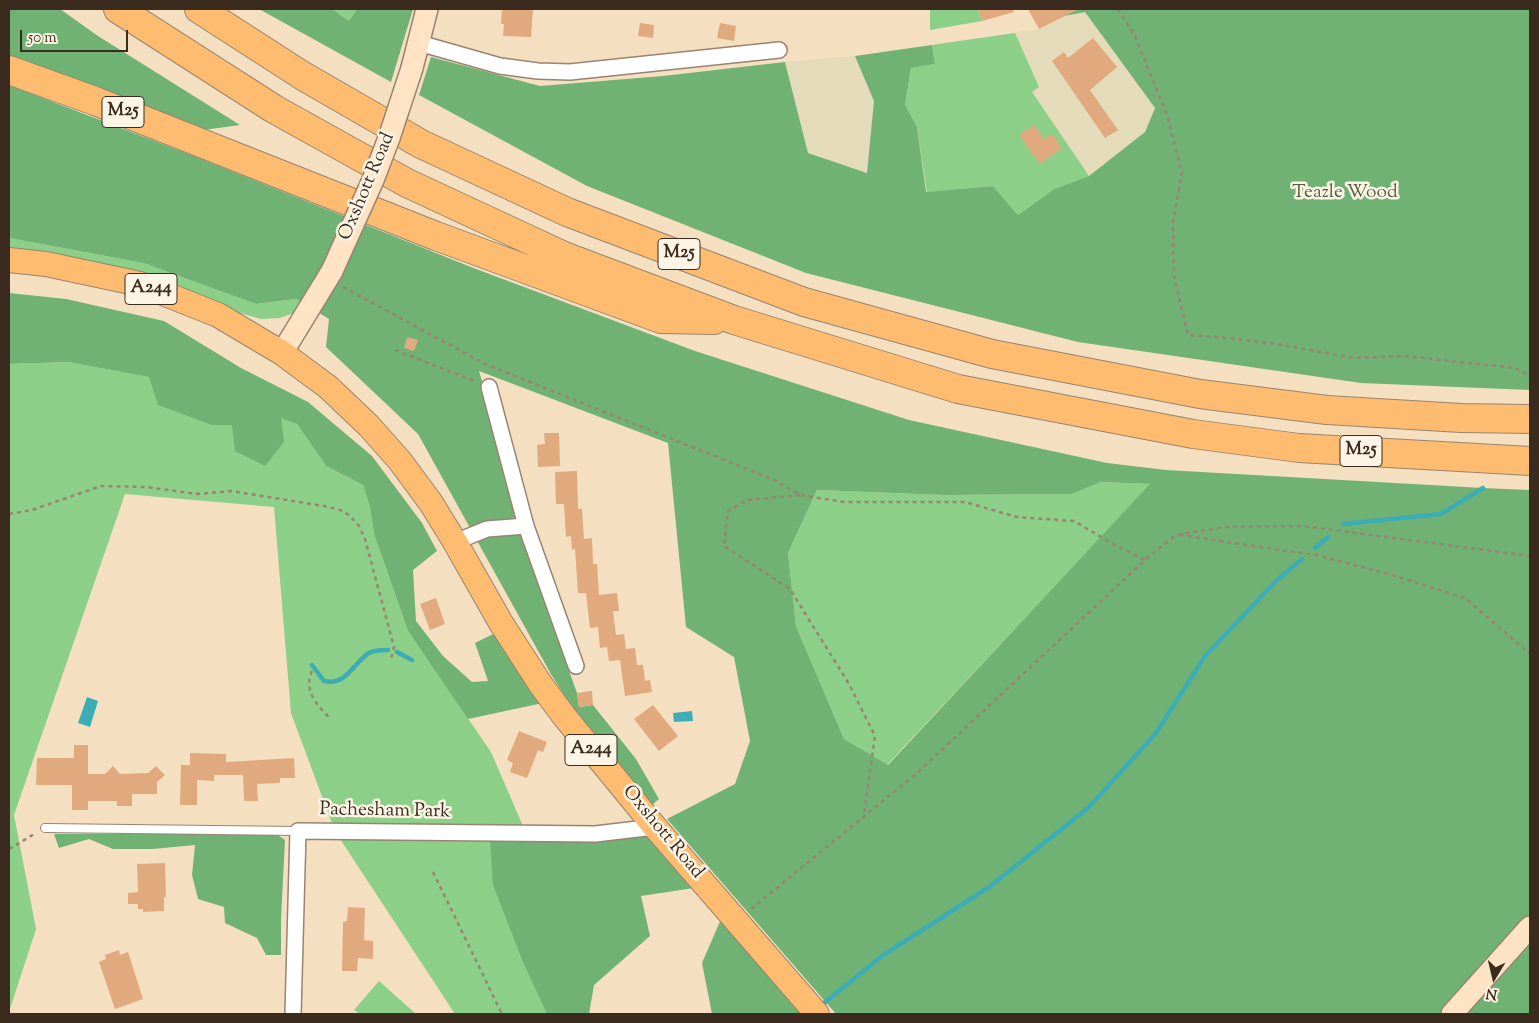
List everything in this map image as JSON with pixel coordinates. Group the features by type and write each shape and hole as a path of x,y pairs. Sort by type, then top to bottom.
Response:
{"highway":[{"name":"M25","path":"118,9 274,109 407,184 564,256 734,320 958,389 1193,434 1299,448 1530,461"},
{"name":"M25","path":"199,9 303,76 420,144 567,212 804,302 992,354 1200,394 1327,410 1461,418 1530,419"},
{"name":"M25","path":"9,70 96,101 436,236 661,319 734,320"}],"main road":[{"name":"Oxshott Road","path":"282,353 330,275 380,163 412,68 427,9"},
{"name":"Oxshott Road","path":"9,260 46,264 140,284 218,315 282,353 328,387 369,426 400,461 431,503 501,623 541,685 564,716 655,827 817,1014"},
{"path":"1452,1014 1530,927"}],"street":[{"path":"419,43 500,66 538,71 570,72 779,50"},
{"path":"489,387 526,526 576,666"},
{"path":"455,542 487,530 526,526"},
{"name":"Pachesham Park","path":"293,1014 298,830 596,834 655,827"}],"lane":[{"path":"45,828 298,830"}],"path":[{"path":"1118,9 1134,34 1167,114 1182,173 1173,222 1174,276 1188,335 1283,345 1354,358 1405,356 1515,368 1530,376"},
{"path":"330,275 485,364 772,479 800,495"},
{"path":"395,350 489,387"},
{"path":"9,514 24,512 90,489 111,485 146,487 198,494 231,491 340,510 349,515 359,526 365,539 394,647 390,659"},
{"path":"864,816 875,736 849,684 790,589 724,546 728,511 747,500 800,495 844,502 965,502 1017,517 1074,520 1112,544 1145,560"},
{"path":"737,921 916,773 1145,560 1176,535 1224,527 1303,526 1530,556"},
{"path":"1176,535 1316,555 1392,575 1465,598 1530,654"},
{"path":"312,671 308,684 312,697 330,718"},
{"path":"9,849 45,828"},
{"path":"433,872 502,1014"}],"shaded area":[{"path":"1085,11 1155,108 1145,132 1089,176 1054,189 927,192 808,153 785,62 855,56 1039,29 1064,16"}],"green space":[{"path":"9,9 60,9 98,36 240,125 203,130 9,61"},
{"path":"259,9 332,9 349,21 357,9 413,9 391,82"},
{"path":"332,9 357,9 349,21"},
{"path":"930,9 978,9 982,21 930,30"},
{"name":"Teazle Wood","path":"1061,9 1530,9 1530,390 1361,383 1078,342 806,273 587,186 419,95 431,57 540,86 663,76 785,62 808,153 867,173 874,101 855,56 932,45 935,64 911,68 905,105 917,127 926,192 993,186 1018,215 1054,189 1089,176 1145,132 1155,108 1085,12 1064,16"},
{"path":"1015,33 1039,87 1032,92 1089,176 1054,189 1018,215 993,186 927,192 917,127 905,106 911,68 935,64 932,45"},
{"path":"9,85 196,157 476,269 695,351 909,420 1107,463 1166,470 1530,490 1530,914 1498,949 1530,941 1530,1014 836,1014 667,819 735,784 750,741 734,657 686,627 668,443 479,371 577,693 579,707 593,705 636,759 659,799 652,805 568,701 552,676 418,434 326,347 329,319 296,299 256,304 143,263 9,238","holes":["1101,482 1150,484 888,765 844,739 796,626 788,553 817,490 945,495 1072,494"]},
{"path":"9,238 143,263 256,304 296,299 303,304 294,313 280,318 261,319 236,312 185,290 9,250"},
{"path":"9,293 66,299 164,321 241,368 308,402 372,456 422,523 437,551 413,570 416,621 443,656 472,682 488,681 475,643 495,633 543,703 468,719 408,631 374,534 370,507 363,485 326,466 297,424 281,418 284,442 265,466 235,451 232,425 212,425 158,405 149,377 68,362 9,364"},
{"path":"68,362 149,377 212,425 233,425 280,417 297,424 326,466 363,485 370,507 374,534 408,631 491,752 523,826 521,842 571,1014 455,1014 342,842 330,818 291,713 274,507 125,494 14,815 36,929 9,1012 9,364"},
{"path":"1101,482 1151,484 887,765 844,739 796,626 788,553 817,490 945,495 1072,494"},
{"path":"275,833 285,840 281,955 266,955 257,938 225,923 224,907 198,899 192,875 195,845 153,849 113,849 89,839 59,848 54,834"},
{"path":"649,835 694,888 641,896 650,936 594,985 589,1014 547,1014 523,962 493,885 490,842 610,839"},
{"path":"721,919 804,1014 712,1014 702,963"},
{"path":"379,981 416,1014 360,1014 354,1010"}],"water":[{"path":"87,697 98,701 90,727 78,723"},
{"path":"692,711 693,721 674,722 673,713"}],"building":[{"path":"502,9 533,9 531,37 503,36 504,24 501,24"},
{"path":"978,9 1013,9 1014,12 982,21"},
{"path":"1028,9 1079,9 1039,29"},
{"path":"640,23 654,25 653,38 638,36"},
{"path":"720,23 736,26 734,41 717,38"},
{"path":"1093,38 1117,67 1090,90 1118,130 1105,138 1052,61 1064,52 1068,58"},
{"path":"1034,125 1044,139 1052,134 1062,148 1040,164 1019,135"},
{"path":"407,337 418,340 414,351 404,348"},
{"path":"544,433 559,433 560,466 538,467 537,445 545,444"},
{"path":"577,471 578,509 582,509 584,539 592,538 593,564 597,564 599,595 617,593 619,611 613,611 616,635 624,634 626,649 635,648 637,665 643,665 645,681 650,680 652,692 625,696 620,660 609,661 607,647 600,648 598,627 590,628 586,593 578,593 575,549 572,550 571,536 566,537 564,504 556,504 555,472"},
{"path":"436,598 445,624 430,630 420,604"},
{"path":"592,691 593,705 579,707 577,693"},
{"path":"653,705 678,736 659,751 634,719"},
{"path":"519,731 547,742 543,752 538,750 527,778 510,772 513,763 507,760"},
{"path":"74,745 88,745 88,774 105,774 113,766 120,774 148,773 156,766 165,775 157,782 157,794 132,794 132,806 117,806 117,801 88,801 88,810 72,810 72,785 36,785 37,758 74,758"},
{"path":"190,753 226,754 226,762 294,758 295,778 280,778 280,783 257,784 258,801 244,801 243,775 214,775 214,781 197,780 197,805 180,805 181,765 190,765"},
{"path":"165,863 166,897 164,897 164,911 143,912 143,909 138,909 138,904 128,904 128,893 138,892 137,864"},
{"path":"348,907 365,908 364,940 373,941 373,959 358,958 357,971 342,971 343,922 347,921"},
{"path":"119,950 120,955 128,952 143,999 115,1009 99,962 106,959 105,955"}],"waterway":[{"path":"1343,524 1441,514 1483,488"},
{"path":"1315,548 1328,537"},
{"path":"824,1003 882,956 989,887 1088,808 1156,733 1205,656 1276,581 1302,559"},
{"path":"312,665 324,681 332,682 344,677 369,653 388,650"},
{"path":"397,652 412,660"}]}
